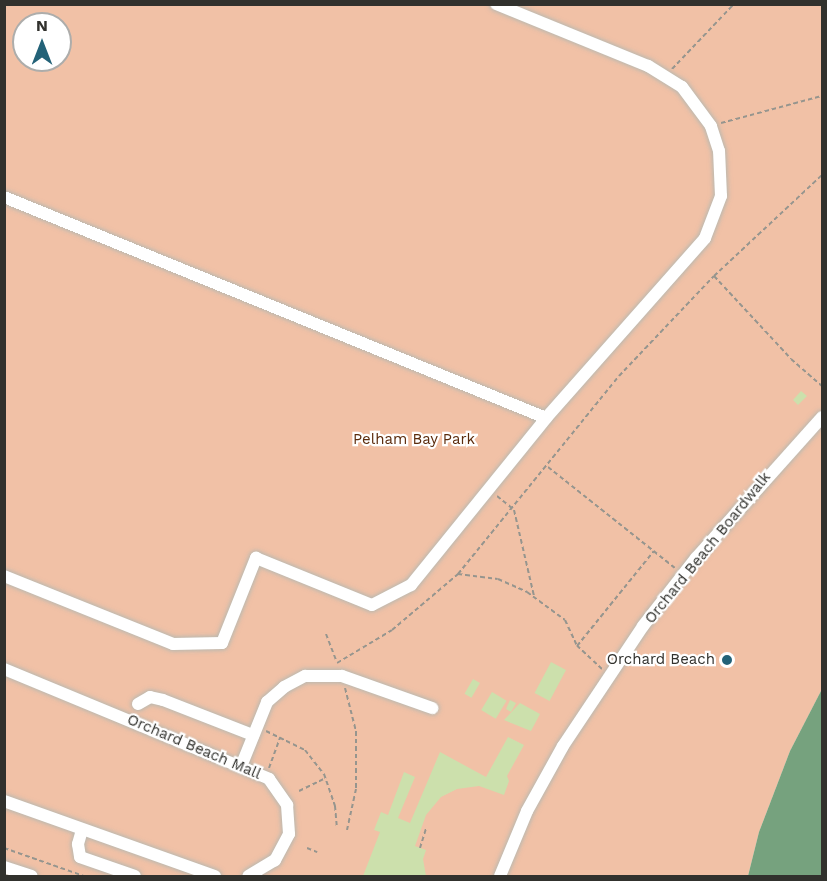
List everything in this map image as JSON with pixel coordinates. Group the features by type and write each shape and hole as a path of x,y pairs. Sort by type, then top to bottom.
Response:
{"street":[{"path":"4,576 173,644 222,643 256,558 372,605 411,585 546,418 705,238 722,196 719,151 711,126 682,87 666,75 496,4"},
{"path":"4,197 546,418"},
{"name":"Orchard Beach Boardwalk","path":"500,876 527,812 563,746 609,676 683,574 822,417"},
{"name":"Orchard Beach Mall","path":"4,669 242,765 275,785 284,798 290,819 287,841 279,854 263,870 248,876"},
{"path":"242,765 267,702 293,681 315,675 342,676 432,708"},
{"path":"138,704 150,697 255,731"},
{"path":"4,801 213,876"},
{"path":"82,830 78,844 80,857 135,876"},
{"path":"4,867 32,876"}],"path":[{"path":"666,75 734,4"},
{"path":"711,126 822,96"},
{"path":"337,663 392,630 458,574 514,510 619,376 714,276 822,175"},
{"path":"714,276 791,359 822,386"},
{"path":"548,467 683,574"},
{"path":"495,495 514,510 534,596"},
{"path":"577,646 654,551"},
{"path":"458,574 508,582 534,596 568,624 577,646 609,676"},
{"path":"326,634 342,676 356,731 356,789 347,830"},
{"path":"255,731 280,737 305,750 326,778 335,806 337,827"},
{"path":"267,774 280,737"},
{"path":"299,791 326,778"},
{"path":"420,848 426,828"},
{"path":"4,848 84,876"},
{"path":"307,848 317,852"}],"green space":[{"name":"Pelham Bay Park","path":"5,5 822,5 822,689 790,751 759,832 748,876 5,876"}],"shaded area":[{"path":"822,689 822,876 748,876 759,832 790,751"}],"building":[{"path":"801,391 807,396 798,405 793,400"},
{"path":"551,662 566,670 550,701 535,693"},
{"path":"473,679 480,683 471,698 464,694"},
{"path":"492,692 507,701 496,719 481,710"},
{"path":"510,700 516,703 511,712 506,709"},
{"path":"520,703 540,714 531,731 504,720"},
{"path":"508,737 524,745 507,776 509,781 504,795 479,786 457,789 441,797 426,815 415,846 426,850 423,859 426,876 363,876 380,832 374,830 381,812 388,815 404,772 415,777 398,818 410,823 440,752 486,777"}],"place":[{"name":"Orchard Beach","path":"727,660"}]}
